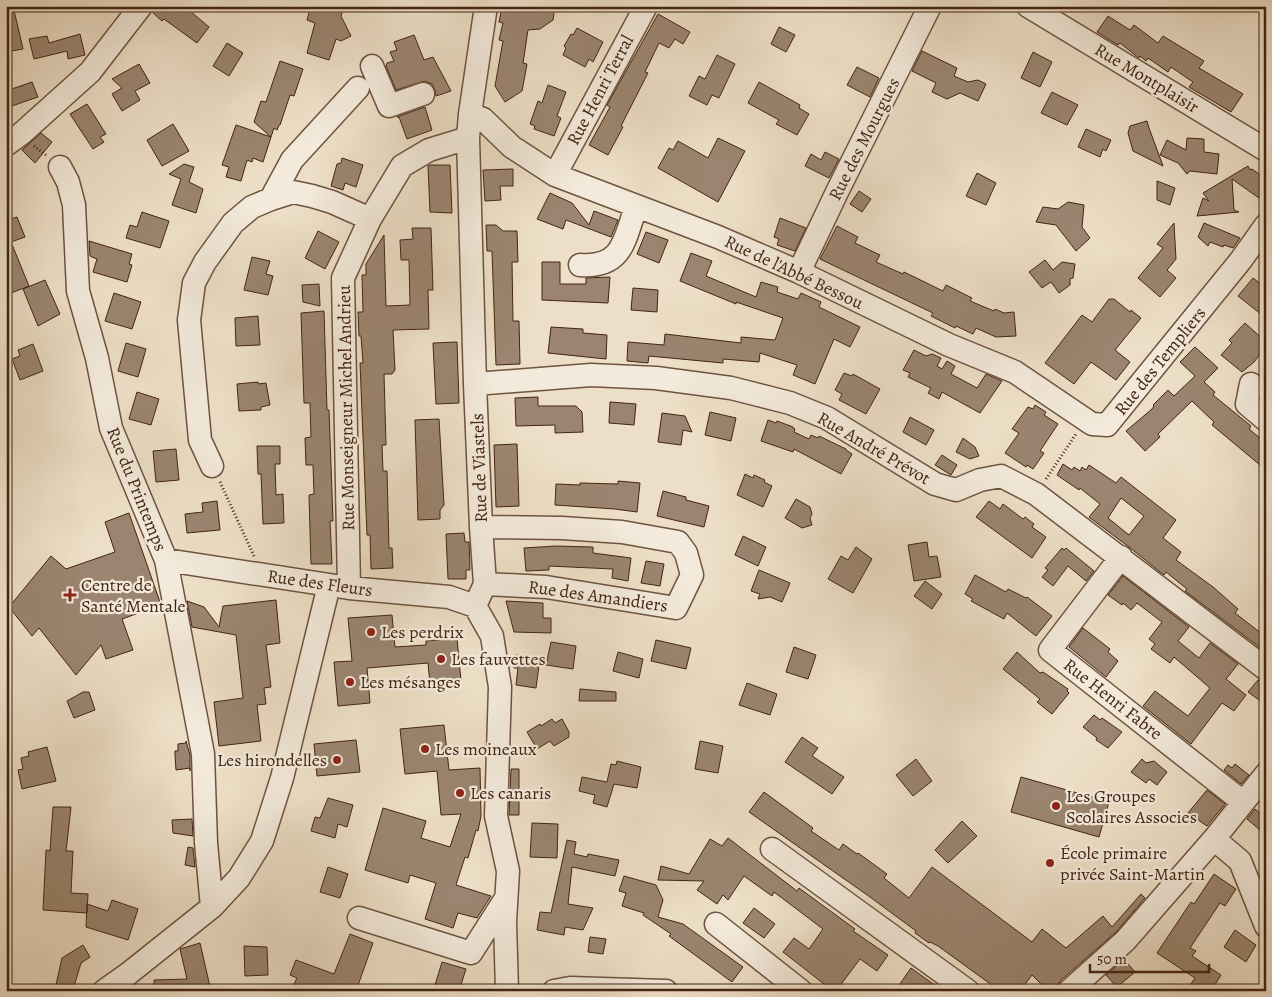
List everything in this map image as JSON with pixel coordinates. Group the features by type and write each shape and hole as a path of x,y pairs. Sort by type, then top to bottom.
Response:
{"street":[{"path":"13,140 90,72 141,6"},
{"name":"Rue de Viastels","path":"475,606 485,584 475,384 468,138 486,6"},
{"name":"Rue Henri Terral","path":"555,174 646,6"},
{"name":"Rue des Mourgues","path":"799,272 930,6"},
{"name":"Rue Montplaisir","path":"1028,6 1266,150"},
{"path":"372,66 389,106 423,94"},
{"path":"271,199 292,160 358,88"},
{"name":"Rue de l'Abbé Bessou","path":"470,114 483,120 512,147 555,174 636,207 718,237 799,272 949,345"},
{"name":"Rue Monseigneur Michel Andrieu","path":"212,907 239,878 262,841 339,587 343,278 370,219 402,166 429,150 468,138"},
{"name":"Rue du Printemps","path":"60,167 68,182 74,205 78,291 97,358 111,428 166,560 203,754 206,843 212,907"},
{"path":"212,466 200,440 189,320 194,283 205,262 233,223 252,208 293,192 332,202 370,219"},
{"path":"580,265 593,266 612,260 622,246 636,207"},
{"name":"Rue des Templiers","path":"949,345 1015,372 1092,424 1107,425 1241,260 1266,225"},
{"name":"Rue André Prévot","path":"475,384 591,375 656,378 731,388 790,403 827,418 935,484 956,490 980,480 1001,476 1036,494 1121,558"},
{"path":"1251,384 1247,404 1266,420"},
{"name":"Rue des Amandiers","path":"481,527 562,528 622,532 678,542 686,553 692,575 676,608 546,586 485,584"},
{"path":"1121,558 1266,669"},
{"name":"Rue Henri Fabre","path":"1121,558 1050,650 1243,802"},
{"name":"Rue des Fleurs","path":"166,560 339,587 449,597 475,606"},
{"path":"475,606 492,636 500,687 496,816 508,870 505,922 492,991"},
{"path":"1069,991 1125,941 1214,839 1266,774"},
{"path":"1214,839 1240,861 1266,926"},
{"path":"772,849 968,991"},
{"path":"359,918 471,953 507,898"},
{"path":"104,991 212,907"},
{"path":"505,922 507,991"},
{"path":"716,924 801,991"},
{"path":"554,991 570,988 666,991"}],"path":[{"path":"13,140 60,167"},
{"path":"1036,494 1086,420"},
{"path":"212,466 263,575"}],"building":[{"path":"6,6 13,6 23,49 6,52"},
{"path":"154,6 184,6 209,27 197,43 164,19 162,21 152,12"},
{"path":"311,6 344,6 341,16 351,36 341,41 336,39 329,60 307,53 315,23 307,20"},
{"path":"507,6 523,6 528,12 536,6 555,6 553,20 540,29 528,30 523,63 527,64 522,91 505,102 495,86 503,41 499,40 503,23 499,22 501,12"},
{"path":"658,14 690,32 683,44 675,39 669,48 659,43 645,72 648,73 608,155 589,145 610,107 607,105"},
{"path":"1108,16 1130,30 1134,25 1158,43 1163,36 1204,61 1199,68 1243,94 1231,112 1189,87 1193,82 1171,67 1168,72 1148,58 1146,61 1140,56 1139,58 1120,43 1118,45 1097,32"},
{"path":"779,27 795,35 786,52 771,44"},
{"path":"577,28 603,42 593,62 589,59 585,67 563,55 566,48 564,46"},
{"path":"80,34 85,55 68,59 67,51 34,59 29,39 47,36 49,43"},
{"path":"414,35 424,60 433,57 451,91 436,96 432,84 425,81 396,90 386,66 387,63 394,61 390,52 397,50 394,42"},
{"path":"227,43 243,53 229,76 213,66"},
{"path":"922,51 957,68 954,76 968,82 978,80 986,84 978,101 960,93 947,99 932,92 936,83 912,71"},
{"path":"1033,52 1052,62 1040,87 1021,78"},
{"path":"717,55 735,64 719,98 712,95 707,105 689,96 699,76 705,79"},
{"path":"280,61 303,69 294,96 290,95 280,125 277,130 274,128 271,137 254,122 261,101 266,102"},
{"path":"139,64 150,83 135,91 140,100 122,111 112,94 122,88 112,79"},
{"path":"857,67 879,78 870,97 847,85"},
{"path":"32,82 38,97 6,108 6,91"},
{"path":"759,82 800,105 799,108 809,114 797,135 776,124 779,120 748,103"},
{"path":"548,85 566,92 557,116 561,118 554,136 534,129 535,126 530,124 538,101 542,103"},
{"path":"1052,92 1078,105 1067,125 1041,113"},
{"path":"87,104 106,134 100,137 104,142 93,149 70,114"},
{"path":"425,107 432,130 407,139 399,117 397,117"},
{"path":"1147,121 1163,166 1133,151 1128,133 1130,126"},
{"path":"173,124 189,151 162,166 147,140"},
{"path":"236,125 271,137 263,162 253,158 252,162 247,160 241,181 226,177 229,167 222,165"},
{"path":"1086,129 1111,140 1106,151 1103,149 1100,157 1078,147"},
{"path":"41,133 52,142 35,163 22,150"},
{"path":"718,138 745,151 718,202 658,168 669,148 673,150 678,141 708,158"},
{"path":"1187,138 1204,139 1204,152 1219,154 1217,174 1190,171 1187,174 1178,163 1160,155 1167,140 1186,150"},
{"path":"825,152 839,159 829,178 805,166 811,154 821,160"},
{"path":"342,158 363,165 356,187 345,183 343,190 331,186 337,164 341,163"},
{"path":"184,164 194,167 189,182 203,189 196,213 172,205 181,179 169,174"},
{"path":"450,165 452,213 430,212 428,166"},
{"path":"1248,166 1250,170 1252,169 1266,179 1266,189 1259,198 1232,179 1234,210 1239,212 1197,216 1203,198 1209,201 1203,193"},
{"path":"513,169 513,186 500,186 501,200 485,201 483,170"},
{"path":"977,173 996,183 986,205 966,196"},
{"path":"1157,181 1175,188 1170,205 1157,200"},
{"path":"859,191 871,199 862,212 850,204"},
{"path":"550,193 572,203 589,225 594,211 618,220 611,237 566,220 563,229 537,219"},
{"path":"1068,202 1084,205 1082,227 1090,238 1076,251 1056,225 1036,222 1043,207 1058,209"},
{"path":"142,212 169,221 160,248 126,238 130,225 137,227"},
{"path":"17,217 25,237 11,242 29,286 9,294 6,286 6,221"},
{"path":"780,218 806,228 795,251 777,245 779,239 774,237"},
{"path":"1174,223 1176,259 1167,270 1176,278 1160,297 1138,278 1163,248 1157,244"},
{"path":"1204,223 1240,238 1233,248 1224,245 1223,247 1210,242 1208,246 1198,237"},
{"path":"486,225 496,225 503,231 517,231 518,262 512,262 513,321 519,321 520,364 496,365 492,251 487,251"},
{"path":"837,226 858,237 855,243 880,255 876,262 903,274 904,272 943,291 946,285 972,298 970,301 994,311 995,309 1004,313 1014,312 1016,336 996,337 976,328 973,334 956,326 955,328 931,316 933,313 820,259"},
{"path":"412,228 431,228 433,290 428,290 429,329 393,330 395,370 392,374 384,374 386,445 382,445 383,471 387,471 389,548 392,548 393,568 371,569 370,535 367,535 360,363 363,363 358,312 363,312 362,275 366,275 366,264 384,235 386,306 410,305 409,260 401,260 400,240 413,239"},
{"path":"318,231 339,242 325,269 305,258"},
{"path":"646,232 668,240 659,263 637,254"},
{"path":"89,241 132,254 129,264 132,265 127,282 93,272 97,259 90,256"},
{"path":"691,253 712,261 706,276 756,297 761,282 778,287 777,292 798,299 801,293 821,302 819,307 860,327 850,347 834,339 815,384 793,375 797,365 760,353 759,362 723,359 723,363 649,356 648,363 627,361 628,342 664,345 665,334 741,343 741,337 775,340 783,318 736,302 736,304 680,281"},
{"path":"252,257 270,261 266,274 273,276 268,295 244,290"},
{"path":"1045,260 1053,270 1062,262 1075,264 1070,285 1059,293 1051,282 1042,288 1029,272"},
{"path":"542,262 560,262 560,284 586,284 586,278 610,277 608,303 542,300"},
{"path":"1253,278 1266,288 1266,318 1238,296"},
{"path":"45,280 60,314 38,326 23,289"},
{"path":"319,284 320,306 303,302 302,285"},
{"path":"633,288 658,290 657,312 631,310"},
{"path":"114,293 141,302 132,329 105,321"},
{"path":"1109,299 1114,299 1141,318 1115,350 1130,362 1116,380 1091,362 1074,384 1045,363 1082,315 1092,322"},
{"path":"324,311 333,521 330,521 332,564 311,564 309,495 314,494 313,465 306,465 305,438 311,437 310,403 304,403 301,313"},
{"path":"258,316 260,345 236,346 235,318"},
{"path":"1245,323 1266,342 1266,347 1254,362 1242,372 1221,355 1232,343 1229,340"},
{"path":"551,327 583,329 583,333 607,335 606,359 548,353"},
{"path":"457,342 459,403 436,404 433,343"},
{"path":"126,343 146,349 138,377 118,371"},
{"path":"33,344 43,371 20,380 12,359 20,356 18,350"},
{"path":"1195,347 1218,368 1204,382 1215,392 1213,395 1251,426 1249,429 1266,443 1266,470 1212,425 1214,422 1192,401 1158,434 1160,437 1145,451 1126,431 1152,409 1153,405 1168,390 1174,396 1195,376 1180,362"},
{"path":"914,350 926,356 932,354 941,358 937,366 942,369 947,361 955,366 951,374 977,388 986,374 1002,381 980,413 942,392 939,399 928,393 931,388 908,377 910,373 903,370"},
{"path":"844,373 852,376 853,374 880,389 866,414 839,400 842,394 835,390"},
{"path":"258,382 258,384 266,383 270,405 261,407 261,410 239,411 237,384"},
{"path":"137,392 159,399 151,425 129,419"},
{"path":"538,397 538,406 576,406 582,412 583,432 555,433 555,425 516,426 515,398"},
{"path":"610,402 636,404 634,425 609,423"},
{"path":"1035,405 1046,412 1044,415 1058,424 1040,451 1044,453 1033,469 1027,465 1026,467 1005,453 1019,433 1012,429 1028,407 1033,409"},
{"path":"710,412 736,418 731,441 705,435"},
{"path":"662,413 685,416 692,432 683,430 681,445 658,442"},
{"path":"910,417 934,430 926,445 903,432"},
{"path":"439,419 444,505 440,510 440,519 418,520 415,420"},
{"path":"768,420 793,427 795,429 794,432 809,439 811,435 818,438 819,436 846,449 852,454 841,474 794,449 793,452 761,441"},
{"path":"963,438 975,447 979,456 970,459 956,452"},
{"path":"517,444 519,506 496,507 494,445"},
{"path":"257,446 280,446 280,464 275,464 276,495 283,494 284,523 263,524 261,474 258,474"},
{"path":"176,449 179,480 156,482 153,451"},
{"path":"942,455 957,465 951,475 935,465"},
{"path":"1063,464 1072,470 1074,467 1080,471 1082,467 1086,470 1089,465 1116,483 1121,477 1176,520 1163,538 1181,552 1176,560 1213,587 1238,609 1235,613 1266,637 1266,652 1185,591 1187,589 1166,572 1164,575 1089,517 1100,504 1080,488 1079,490 1057,475","holes":["1121,498 1144,516 1129,535 1108,518"]},
{"path":"745,474 753,478 754,475 772,486 763,507 737,495"},
{"path":"618,481 640,483 637,512 555,505 556,484 618,484"},
{"path":"663,491 709,506 704,527 657,516"},
{"path":"796,499 810,507 812,525 802,528 785,518"},
{"path":"217,501 220,530 187,533 185,514 203,512 202,503"},
{"path":"989,501 1000,509 1003,504 1023,519 1025,517 1034,524 1032,527 1046,537 1032,558 976,517"},
{"name":"Centre de Santé Mentale","path":"129,513 161,605 122,619 133,650 106,659 101,645 76,675 39,628 32,636 9,607 51,556 66,569 115,552 105,522"},
{"path":"464,533 465,542 469,542 470,570 466,570 466,579 448,579 446,534"},
{"path":"743,536 766,547 758,566 735,555"},
{"path":"927,542 929,557 937,556 941,577 914,581 908,545"},
{"path":"556,546 593,547 593,553 631,558 628,581 612,578 613,569 549,566 549,570 526,571 524,548"},
{"path":"856,547 872,559 853,593 828,579 841,556 848,560"},
{"path":"1062,548 1064,550 1066,548 1094,571 1086,581 1068,566 1053,586 1042,577 1048,570 1045,568"},
{"path":"646,561 664,564 660,586 641,583"},
{"path":"759,570 790,583 782,602 770,597 758,599 760,594 751,591"},
{"path":"975,575 1006,592 1008,589 1027,597 1052,616 1036,636 1007,613 1004,619 971,601 973,599 965,594"},
{"path":"1123,576 1189,627 1178,641 1199,658 1210,643 1238,664 1226,679 1246,695 1234,711 1222,703 1191,744 1143,706 1155,691 1188,716 1210,688 1174,657 1170,663 1151,649 1155,644 1149,639 1162,622 1137,603 1131,610 1108,595"},
{"path":"925,581 942,594 932,609 914,596"},
{"path":"276,600 280,643 266,645 271,687 264,688 266,704 257,705 261,741 219,746 214,702 243,698 236,635 192,627 187,601 204,607 219,627 223,606"},
{"path":"506,601 543,603 543,618 551,618 551,633 514,632"},
{"path":"392,615 395,647 426,645 426,641 457,638 461,681 430,684 428,663 367,668 370,703 338,706 334,662 352,661 348,618"},
{"path":"1083,628 1110,649 1108,652 1118,661 1106,677 1069,647"},
{"path":"656,640 691,648 686,669 651,661"},
{"path":"551,642 576,646 573,669 546,665"},
{"path":"794,647 816,655 808,679 786,672"},
{"path":"618,652 643,659 639,678 613,671"},
{"path":"1017,652 1040,673 1043,672 1068,689 1069,693 1052,714 1037,702 1040,699 1003,669"},
{"path":"515,655 540,658 536,688 516,685 518,668 514,668"},
{"path":"1258,680 1266,682 1266,705 1248,692"},
{"path":"747,683 777,694 770,715 739,705"},
{"path":"580,689 616,692 616,701 579,701"},
{"path":"83,692 89,692 95,710 74,718 67,701"},
{"path":"1094,715 1100,720 1102,718 1122,732 1108,748 1096,740 1097,738 1083,727"},
{"path":"552,719 555,723 562,719 569,732 569,737 554,746 550,741 537,749 527,732"},
{"path":"444,725 449,770 480,768 481,816 478,831 476,830 468,858 465,857 456,885 491,896 477,918 458,913 453,928 425,919 436,883 410,875 408,883 365,870 383,808 426,821 421,838 450,847 461,814 441,815 437,771 405,774 400,729"},
{"path":"802,737 818,748 812,756 844,777 832,794 785,762"},
{"name":"Les hirondelles","path":"356,740 360,772 317,776 314,744"},
{"path":"186,741 190,755 190,768 176,770 175,751 178,751 178,744 186,743"},
{"path":"700,741 723,746 718,773 695,769"},
{"path":"47,747 56,781 22,789 18,770 23,769 21,758 29,756 28,752"},
{"path":"916,759 932,781 913,796 896,775"},
{"path":"1142,759 1146,763 1154,761 1167,772 1157,785 1149,779 1146,783 1131,772"},
{"path":"617,761 641,767 637,788 614,784 607,807 593,803 595,795 579,791 582,777 607,782 611,764 616,765"},
{"path":"1235,764 1249,775 1241,784 1224,770 1228,765 1232,768"},
{"path":"511,769 519,769 519,815 509,815"},
{"name":"Les Groupes Scolaires Associes","path":"1021,777 1109,802 1099,837 1011,812"},
{"path":"1207,790 1225,804 1207,826 1188,813"},
{"path":"764,792 813,828 811,831 839,850 843,844 887,874 884,878 909,898 932,867 1032,942 1042,929 1066,948 1103,916 1112,927 1141,894 1145,898 1116,932 1060,981 1056,991 1048,991 1032,975 1020,991 1000,991 938,946 929,943 870,897 749,812"},
{"path":"328,798 353,805 347,827 338,824 335,838 311,831 315,817 320,818"},
{"path":"53,807 71,807 66,851 73,851 71,893 88,894 87,913 43,910 46,850 50,851"},
{"path":"1255,809 1266,818 1266,835 1247,819"},
{"path":"192,819 193,836 173,833 172,820"},
{"path":"962,821 977,836 948,863 935,850"},
{"path":"532,823 558,824 557,858 530,857"},
{"path":"728,838 797,891 799,888 855,929 853,931 888,955 877,971 860,959 836,991 833,991 783,952 794,938 809,949 823,929 774,892 772,896 744,876 728,900 723,895 717,904 697,890 704,881 658,880 661,866 689,874 710,839 722,846"},
{"path":"567,840 576,842 574,854 587,857 588,854 619,860 615,876 572,867 568,904 593,908 583,930 565,927 564,935 537,930 540,912 551,913"},
{"path":"188,847 193,848 195,867 185,865"},
{"path":"328,867 348,874 340,898 320,892"},
{"path":"1214,874 1236,889 1225,906 1220,903 1190,948 1196,951 1192,956 1221,975 1211,991 1186,991 1195,978 1157,953 1191,902 1194,904"},
{"path":"624,876 656,885 663,900 658,917 683,924 743,967 732,982 669,936 671,934 643,915 644,913 622,906 626,893 619,891"},
{"path":"112,900 138,909 128,940 86,927 87,904 108,911"},
{"path":"754,908 775,924 764,938 743,923"},
{"path":"1235,930 1256,945 1246,962 1224,947"},
{"path":"350,934 373,943 356,991 312,991 294,984 297,978 290,975 296,960 334,974"},
{"path":"590,937 606,939 603,954 588,952"},
{"path":"200,943 211,991 154,991 154,980 187,979 180,949"},
{"path":"83,945 90,957 81,963 74,986 70,985 69,988 56,985 62,958"},
{"path":"244,946 267,947 268,975 245,976"},
{"path":"1124,959 1135,972 1117,987 1106,975"},
{"path":"442,962 466,969 459,991 435,985"},
{"path":"911,968 943,991 895,991"}],"place":[{"name":"Centre de Santé Mentale","path":"70,595"},
{"name":"Les perdrix","path":"371,632"},
{"name":"Les fauvettes","path":"441,659"},
{"name":"Les mésanges","path":"350,682"},
{"name":"Les moineaux","path":"425,749"},
{"name":"Les hirondelles","path":"337,760"},
{"name":"Les canaris","path":"460,793"},
{"name":"Les Groupes Scolaires Associes","path":"1056,806"},
{"name":"École primaire privée Saint-Martin","path":"1050,863"}]}
